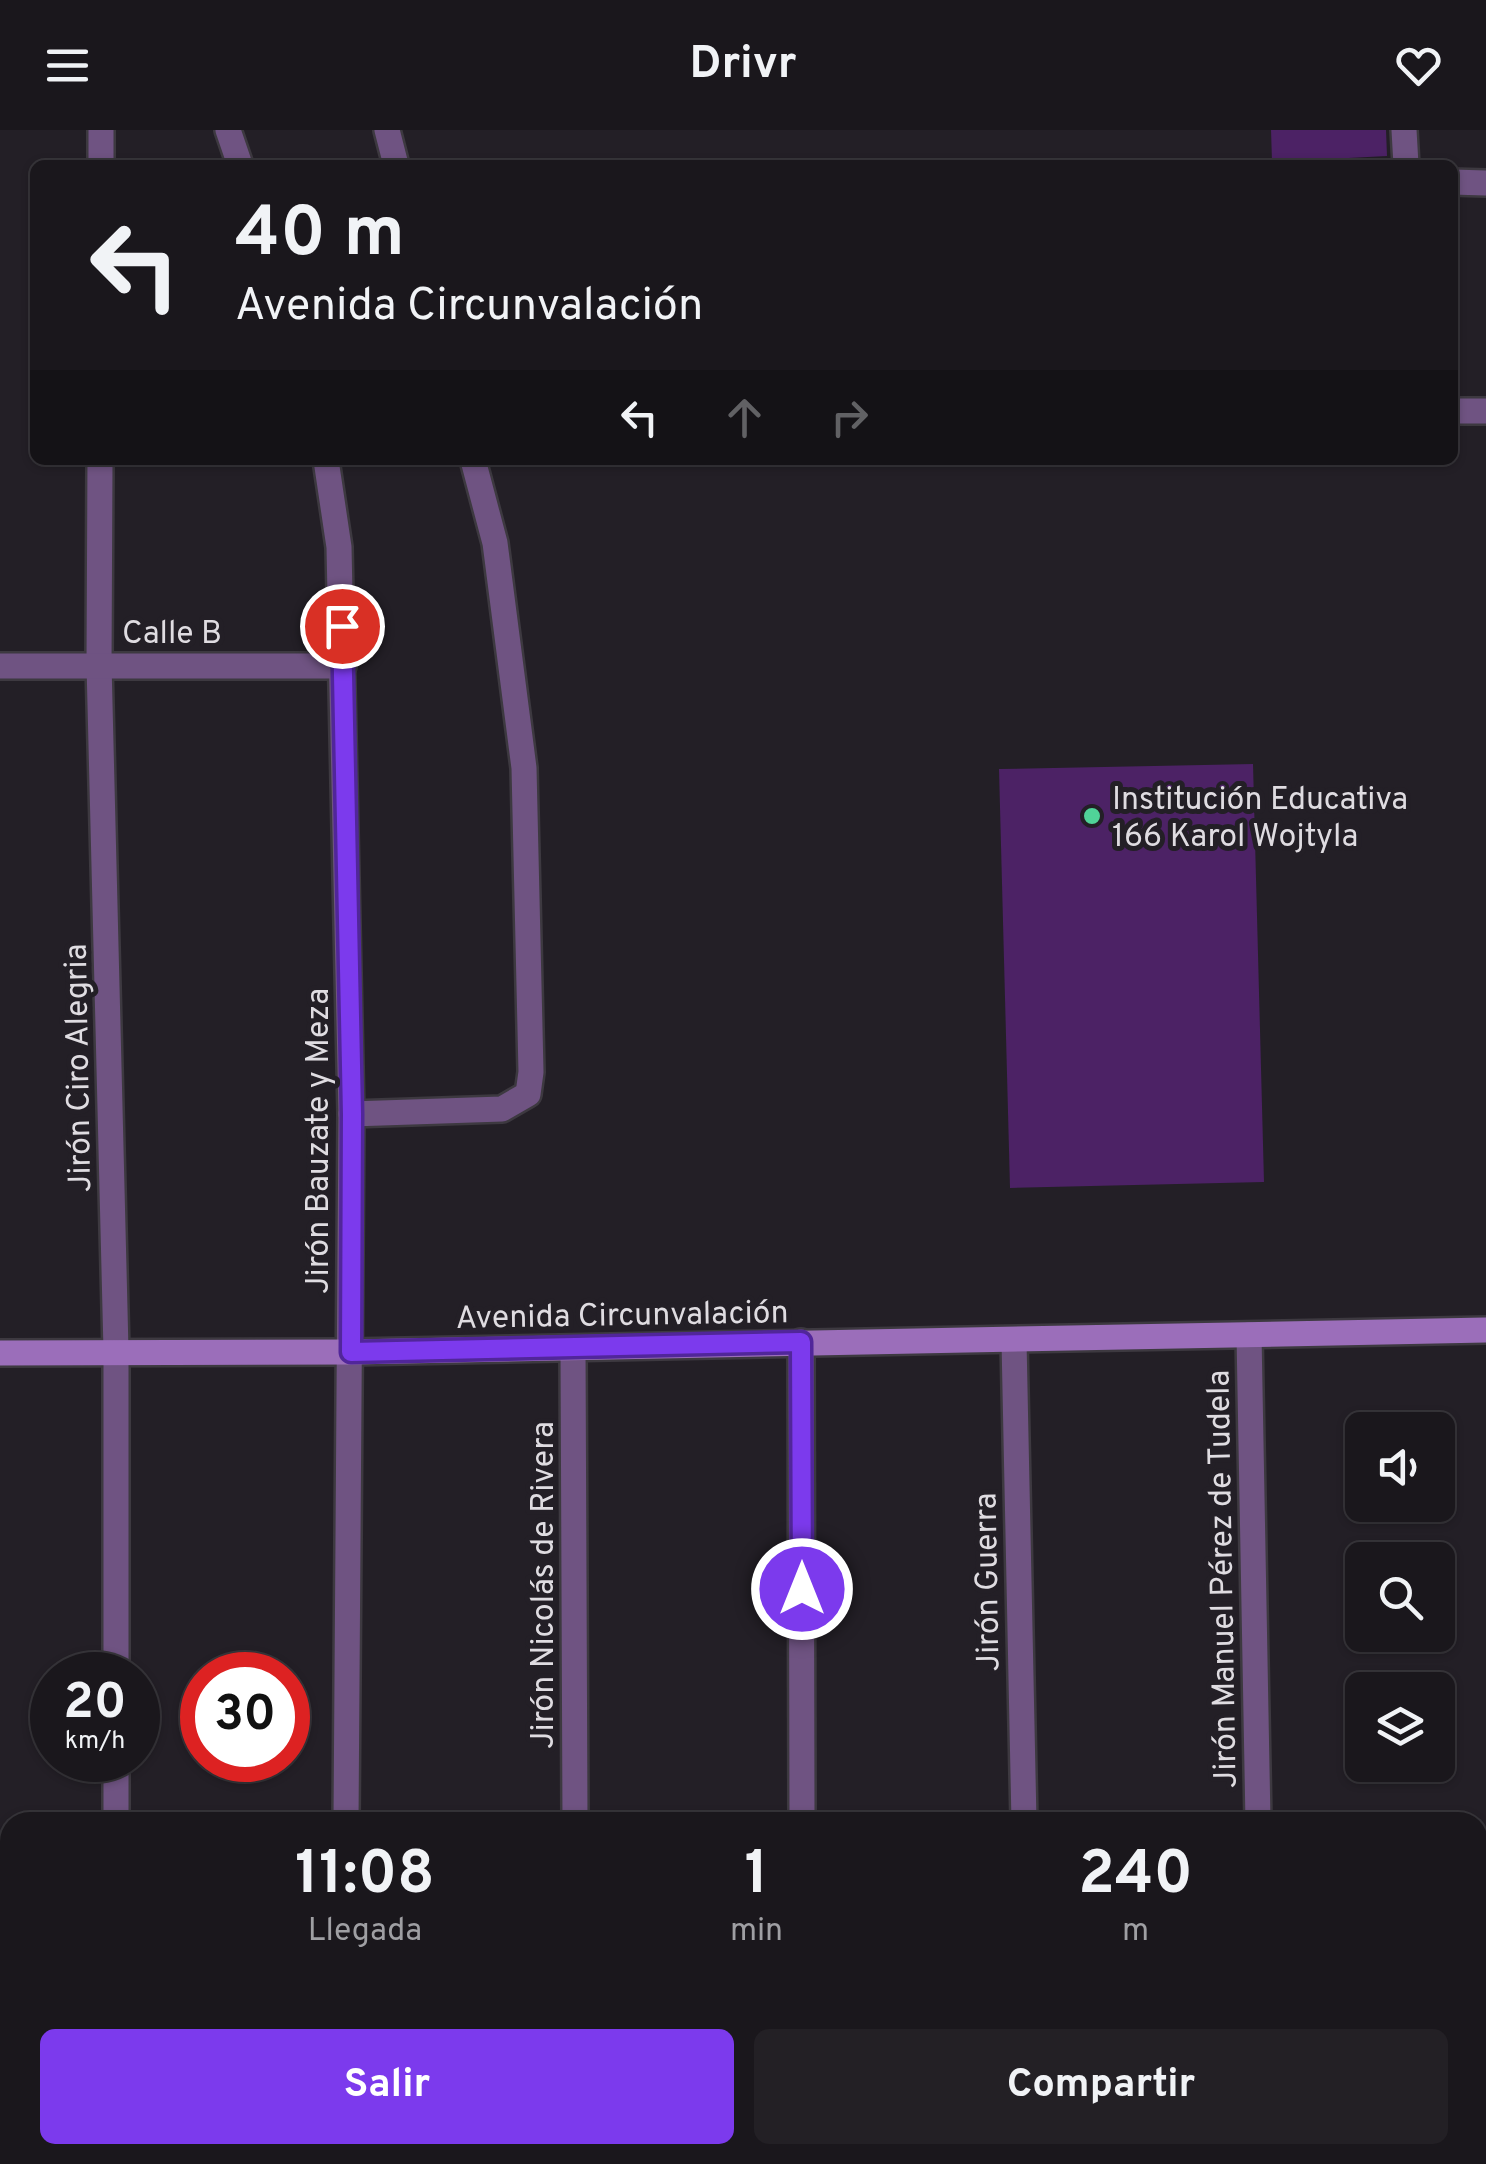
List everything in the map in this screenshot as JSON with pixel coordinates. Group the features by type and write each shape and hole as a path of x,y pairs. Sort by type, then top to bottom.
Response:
{"street":[{"path":"101,130 101,160"},
{"path":"228,130 238,160"},
{"path":"386,130 395,160"},
{"path":"1404,130 1406,160"},
{"path":"1458,182 1486,183"},
{"path":"1458,411 1486,412"},
{"name":"Jirón Ciro Alegria","path":"100,465 99,664 116,1350 116,1652"},
{"name":"Jirón Bauzate y Meza","path":"327,465 339,547 352,1114 346,1812"},
{"path":"352,1114 502,1109 528,1094 531,1072 524,768 495,543 474,465"},
{"name":"Calle B","path":"0,666 343,666"},
{"name":"Avenida Circunvalación","path":"0,1353 351,1352 1486,1330"},
{"name":"Jirón Manuel Pérez de Tudela","path":"1249,1335 1258,1812"},
{"name":"Jirón Guerra","path":"1014,1341 1024,1812"},
{"path":"801,1342 802,1812"},
{"name":"Jirón Nicolás de Rivera","path":"573,1348 575,1812"},
{"path":"116,1782 116,1812"}],"shaded area":[{"path":"1271,130 1386,130 1387,156 1272,160"},
{"path":"1253,764 1264,1182 1010,1188 999,769"}],"place":[{"name":"Institución Educativa 166 Karol Wojtyla","path":"1092,816"}],"route":[{"path":"342,626 352,1114 351,1352 801,1342 802,1589"}]}
